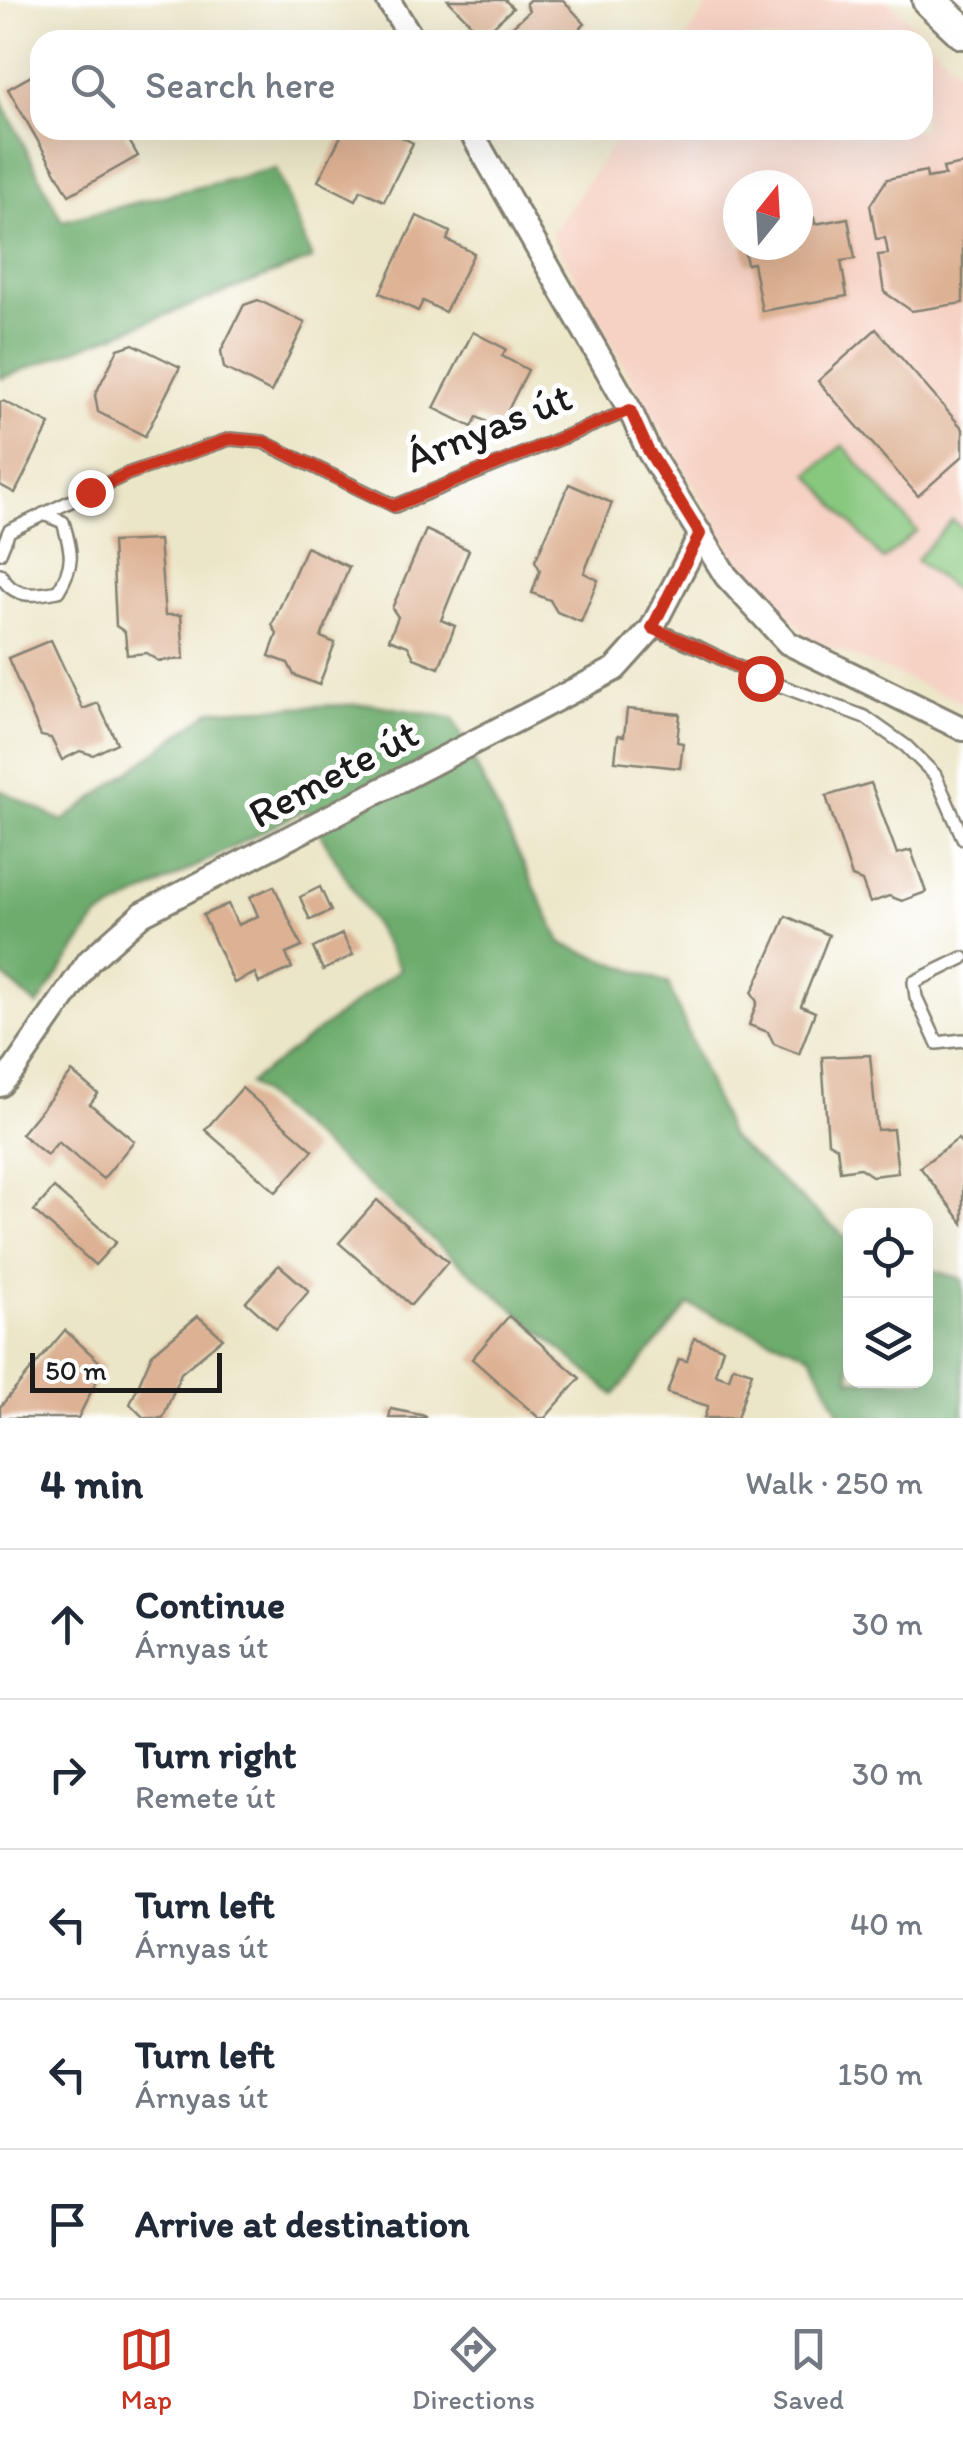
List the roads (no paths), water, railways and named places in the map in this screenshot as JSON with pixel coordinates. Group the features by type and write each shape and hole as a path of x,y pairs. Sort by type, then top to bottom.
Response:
{"main road":[{"path":"928,0 963,32"}],"street":[{"path":"388,0 407,30"},
{"name":"Árnyas út","path":"476,140 630,410 648,450 726,576 788,642 963,729"},
{"name":"Remete út","path":"0,1085 90,961 142,914 614,668 652,628 700,534"}],"lane":[{"name":"Árnyas út","path":"0,553 9,531 127,474 230,439 264,442 394,506 630,410"},
{"path":"0,574 6,586 32,596 58,592 69,574 72,552 63,522 44,514"},
{"path":"652,628 760,678 865,717 906,746 935,775 963,838"},
{"path":"963,958 914,982 916,997 937,1043 963,1040"}]}
